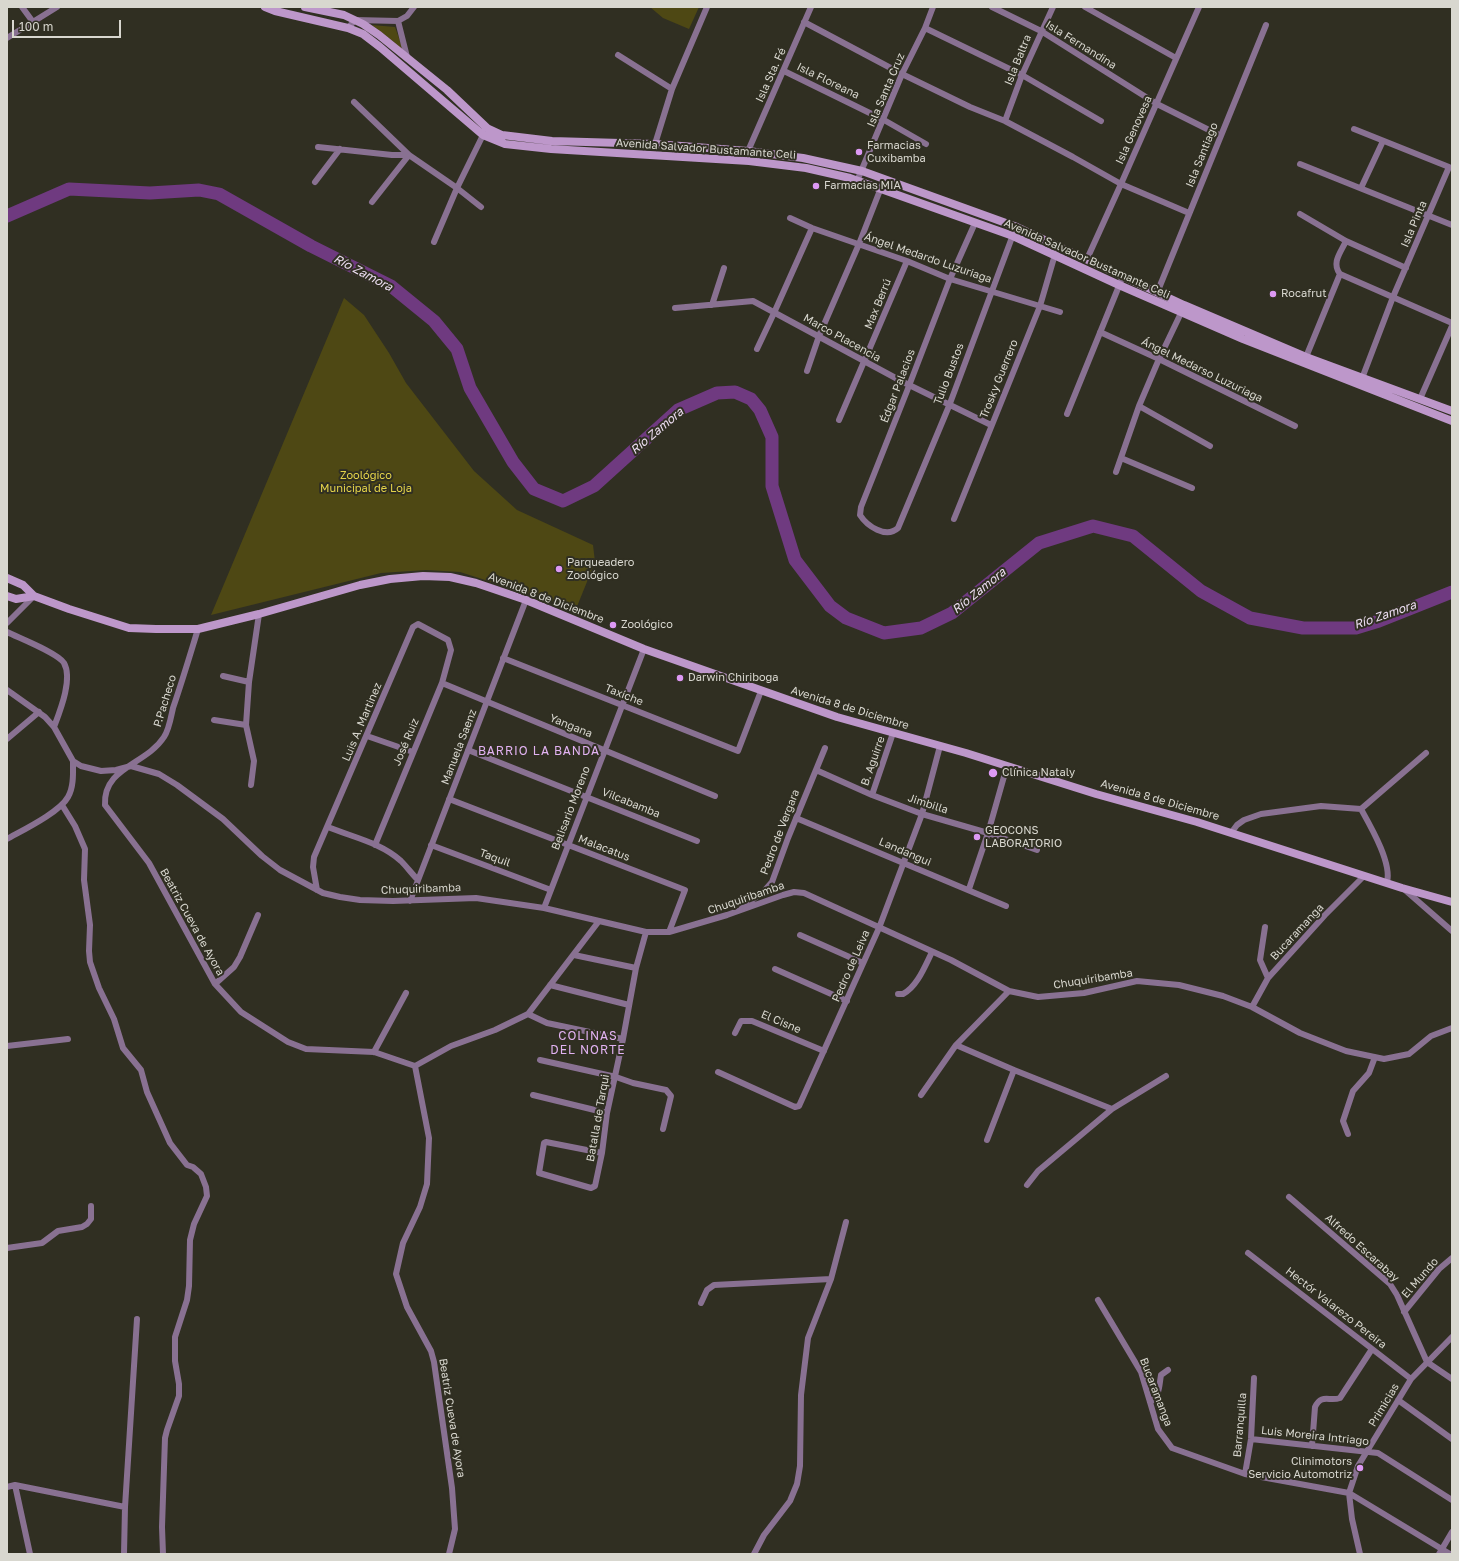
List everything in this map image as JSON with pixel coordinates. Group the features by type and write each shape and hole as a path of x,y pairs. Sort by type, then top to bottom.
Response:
{"main road":[{"name":"Avenida Salvador Bustamante Celi","path":"265,7 275,11 348,28 363,34 439,99 485,132 505,144 528,147 746,161 806,168 857,181 1013,236 1181,313 1306,357 1452,421"},
{"name":"Avenida Salvador Bustamante Celi","path":"305,7 344,15 379,35 447,90 485,132 552,141 655,144 748,151 803,158 862,171 1016,227 1157,292 1244,335 1361,381 1420,399 1452,411"},
{"path":"439,99 447,90"},
{"name":"Avenida 8 de Diciembre","path":"7,578 23,585 34,596 69,610 129,628 198,629 259,614 360,585 390,579 423,576 450,577 476,583 526,600 644,649 837,718 940,746 1231,833 1402,888 1452,902"},
{"path":"7,596 16,600 34,596"}],"street":[{"path":"22,7 33,22"},
{"path":"7,38 57,7"},
{"path":"348,28 355,20 398,21 407,16 414,7"},
{"path":"655,144 672,89 706,7"},
{"name":"Isla Sta. Fé","path":"746,161 748,151 811,7"},
{"name":"Isla Santa Cruz","path":"857,181 884,120 902,74 925,28 933,7"},
{"name":"Isla Fernandina","path":"992,7 1041,31 1157,104 1221,136"},
{"name":"Isla Baltra","path":"1005,121 1022,75 1053,7"},
{"path":"1085,7 1176,58"},
{"name":"Isla Genovesa","path":"1087,259 1122,184 1198,7"},
{"path":"398,21 407,57"},
{"path":"804,22 902,74 970,107 1005,121 1122,184 1189,213"},
{"name":"Isla Santiago","path":"1157,292 1266,25"},
{"path":"925,28 1022,75 1101,121"},
{"path":"618,55 672,89"},
{"name":"Isla Floreana","path":"784,70 884,120 926,144"},
{"path":"354,102 409,154 457,188 480,207"},
{"name":"Isla Pinta","path":"1354,128 1383,141 1451,164 1393,298 1361,381"},
{"path":"434,242 457,188 485,132"},
{"path":"1361,188 1383,141"},
{"path":"318,147 392,155 409,154"},
{"path":"315,182 340,149"},
{"path":"372,202 409,154"},
{"path":"1300,164 1452,225"},
{"path":"807,371 819,336 860,244 884,180"},
{"path":"1300,214 1346,241 1406,268"},
{"name":"Ángel Medardo Luzuriaga","path":"790,218 812,228 907,261 950,279 1060,312"},
{"name":"Édgar Palacios","path":"898,528 894,532 888,533 879,530 867,523 860,515 861,507 910,385 950,279 975,223"},
{"name":"Tulio Bustos","path":"898,528 949,406 1016,227"},
{"path":"757,349 812,228"},
{"path":"1346,241 1335,263 1336,269 1340,274 1452,322"},
{"name":"Trosky Guerrero","path":"954,519 1040,306 1054,255 1058,246"},
{"name":"Max Berrú","path":"839,420 907,261"},
{"path":"712,305 724,268"},
{"path":"1306,357 1340,274"},
{"path":"1067,414 1123,276"},
{"name":"Marco Placencia","path":"675,308 753,301 865,362 991,426"},
{"path":"1116,472 1139,406 1181,313"},
{"path":"1420,399 1452,326"},
{"name":"Ángel Medarso Luzuriaga","path":"1100,332 1159,359 1295,426"},
{"path":"1139,406 1210,446"},
{"path":"1121,458 1192,488"},
{"path":"7,623 34,596"},
{"name":"Manuela Saenz","path":"410,901 526,600"},
{"path":"252,785 254,761 246,725 259,614"},
{"name":"Luis A. Martinez","path":"317,890 313,867 314,857 413,627 418,624 448,640 451,645"},
{"name":"P.Pacheco","path":"131,766 152,752 165,736 198,629"},
{"path":"7,632 57,656 64,663 67,680 61,709 54,727"},
{"name":"José Ruiz","path":"375,844 442,683 451,645"},
{"name":"Belisario Moreno","path":"544,908 644,649"},
{"name":"Taxiche","path":"503,658 738,751 761,691"},
{"path":"223,676 250,682"},
{"name":"Yangana","path":"442,683 715,796"},
{"path":"7,690 39,712 54,727 73,761 73,779 69,796 62,805 7,839"},
{"path":"7,739 39,712"},
{"path":"214,720 246,725"},
{"name":"B. Aguirre","path":"872,794 893,733"},
{"path":"367,736 413,752"},
{"name":"Pedro de Leiva","path":"718,1072 796,1107 799,1106 863,963 904,862 922,814 940,746"},
{"name":"Pedro de Vergara","path":"738,911 765,890 772,882 796,818 825,748"},
{"name":"Vilcabamba","path":"468,750 697,841"},
{"path":"1231,833 1237,825 1244,820 1261,814 1321,806 1361,809 1426,753"},
{"name":"Chuquiribamba","path":"73,761 82,766 101,771 116,770 131,766 159,774 223,818 262,856 280,870 317,890 340,897 360,900 410,901 476,898 544,908 646,932 669,932 794,892 804,893 950,960 1009,991 1038,997 1084,993 1137,981 1179,986 1223,996 1252,1007 1300,1033 1346,1051 1384,1059 1408,1054 1431,1036 1452,1028"},
{"name":"Beatriz Cueva de Ayora","path":"131,766 119,772 108,785 104,799 105,805 149,863 215,984 241,1012 288,1042 306,1048 374,1052 415,1066 429,1138 427,1184 420,1207 403,1243 396,1274 407,1307 431,1351 434,1362 452,1488 455,1529 449,1554"},
{"path":"969,889 988,833 1007,766"},
{"name":"Jimbilla","path":"816,770 922,814 988,833 1037,850"},
{"name":"Malacatus","path":"449,799 685,890 669,932"},
{"path":"62,805 75,826 85,849 84,880 90,925 90,962 99,988 114,1019 123,1048 141,1070 147,1092 170,1143 187,1165 193,1167 201,1174 206,1187 207,1196 194,1224 190,1240 187,1300 175,1337 174,1360 179,1384 179,1396 175,1410 166,1430 165,1438 162,1527 163,1554"},
{"path":"1361,809 1387,863 1389,875 1387,882"},
{"name":"Landangui","path":"796,818 969,889 1006,906"},
{"path":"328,827 375,844 401,861 418,880"},
{"name":"Taquil","path":"431,845 551,890"},
{"name":"Bucaramanga","path":"1252,1007 1268,978 1325,915 1364,876"},
{"path":"1402,888 1452,932"},
{"path":"215,984 234,967 240,958 258,915"},
{"path":"415,1066 451,1046 495,1030 528,1014 599,921"},
{"path":"1264,927 1260,960 1268,978"},
{"name":"Batalla de Tarqui","path":"602,1153 546,1142 544,1143 539,1170 541,1174 591,1188 595,1186 602,1153 607,1113 616,1077 636,968 646,932"},
{"path":"800,935 863,963"},
{"path":"898,994 903,994 920,976 932,952"},
{"path":"574,955 636,968"},
{"path":"775,969 847,1000"},
{"path":"550,985 629,1005"},
{"path":"921,1095 956,1045 1009,991"},
{"path":"374,1052 406,993"},
{"path":"528,1014 547,1023 623,1039"},
{"name":"El Cisne","path":"735,1033 741,1021 752,1021 824,1051"},
{"path":"7,1046 68,1039"},
{"path":"956,1045 1112,1109"},
{"path":"1348,1134 1343,1121 1353,1091 1369,1073 1375,1057"},
{"path":"540,1060 666,1090 671,1096 663,1128"},
{"path":"987,1140 1014,1070"},
{"path":"1027,1185 1038,1171 1112,1109 1166,1076"},
{"path":"533,1095 607,1113"},
{"name":"Alfredo Escarabay","path":"1289,1197 1390,1284 1397,1295 1427,1362"},
{"path":"7,1248 42,1244 58,1231 82,1227 91,1219 90,1206"},
{"path":"754,1554 764,1535 790,1501 797,1484 800,1466 801,1395 808,1338 831,1279 846,1222"},
{"name":"Hectór Valarezo Pereira","path":"1248,1253 1411,1379"},
{"name":"El Mundo","path":"1404,1312 1439,1269 1452,1258"},
{"path":"702,1303 707,1290 714,1285 831,1279"},
{"name":"Bucaramanga","path":"1098,1300 1141,1372 1158,1429 1172,1448 1245,1474"},
{"path":"124,1554 125,1507 137,1319"},
{"name":"Primicias","path":"1350,1493 1358,1466 1411,1379 1452,1337"},
{"path":"1312,1446 1315,1407 1318,1401 1322,1398 1334,1400 1340,1398 1372,1349"},
{"path":"1427,1362 1452,1379"},
{"path":"1150,1402 1158,1395 1161,1375 1168,1370"},
{"name":"Barranquilla","path":"1245,1474 1251,1440 1254,1378"},
{"path":"1398,1400 1452,1439"},
{"name":"Luis Moreira Intriago","path":"1251,1440 1378,1453 1452,1500"},
{"path":"1245,1474 1350,1493 1440,1552 1450,1554"},
{"path":"7,1487 14,1485 125,1507"},
{"path":"14,1485 30,1554"},
{"path":"1350,1493 1352,1519 1360,1554"},
{"path":"1440,1552 1452,1532"}],"green space":[{"path":"650,7 699,7 689,29 663,18"},
{"path":"372,25 395,27 404,52 394,42"},
{"name":"Zoológico Municipal de Loja","path":"344,298 364,315 389,353 406,383 474,471 517,510 593,545 595,562 576,609 460,572 426,570 381,573 211,615"}],"waterway":[{"name":"Río Zamora","path":"7,216 69,189 150,193 199,190 219,194 311,246 391,286 434,321 457,349 470,388 513,462 534,489 563,501 594,486 678,410 717,393 735,392 751,399 760,410 772,437 772,486 795,560 830,606 846,618 884,633 921,628 952,613 1039,543 1093,526 1133,536 1201,591 1250,618 1303,628 1356,628 1379,621 1452,592"}],"place":[{"name":"Farmacias Cuxibamba","path":"859,152"},
{"name":"Farmacias MIA","path":"816,186"},
{"name":"Rocafrut","path":"1273,294"},
{"name":"Parqueadero Zoológico","path":"559,569"},
{"name":"Zoológico","path":"613,625"},
{"name":"Darwin Chiriboga","path":"680,678"},
{"name":"Clínica Nataly","path":"993,773"},
{"name":"GEOCONS LABORATORIO","path":"977,837"},
{"name":"Clinimotors Servicio Automotriz","path":"1360,1468"}],"district":[{"name":"BARRIO LA BANDA","path":"539,751"},
{"name":"COLINAS DEL NORTE","path":"588,1043"}]}
